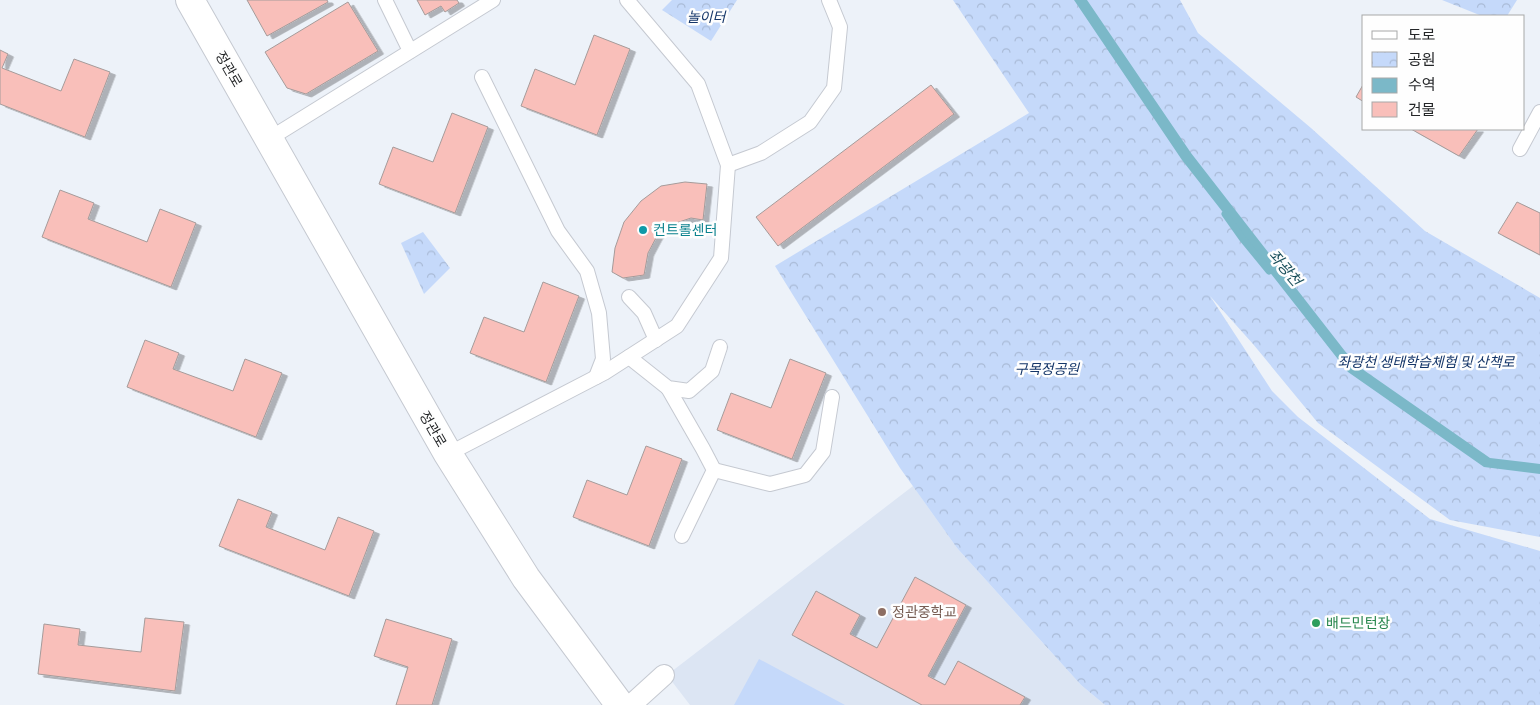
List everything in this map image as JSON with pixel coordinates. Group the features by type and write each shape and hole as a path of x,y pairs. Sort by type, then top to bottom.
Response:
{"street":[{"name":"정관로","path":"190,0 448,454 526,578 620,705"},
{"path":"632,705 664,675"}],"lane":[{"path":"385,0 410,51"},
{"path":"269,139 493,0"},
{"path":"728,165 760,153 810,122 834,88 840,27 829,0"},
{"path":"448,454 596,377 677,326 721,258 728,165 698,84 630,1"},
{"path":"482,76 558,231 588,271 599,313 603,358 596,377"},
{"path":"1520,149 1540,112"},
{"path":"628,297 644,313 656,340"},
{"path":"668,388 689,391 712,371 720,347"},
{"path":"629,357 668,388 714,470 770,484 805,475 823,452 832,398"},
{"path":"682,536 714,470"}],"shaded area":[{"name":"정관중학교","path":"913,486 957,548 1081,685 1105,705 690,705 667,675"}],"green space":[{"name":"놀이터","path":"672,0 737,0 711,41 662,10"},
{"name":"구목정공원","path":"953,0 1180,0 1198,33 1311,128 1425,231 1540,298 1540,537 1450,520 1318,423 1253,344 1210,296 1272,391 1298,417 1430,519 1540,551 1540,705 1105,705 1081,685 957,548 900,468 775,266 1029,113"},
{"path":"1442,0 1517,0 1508,15 1480,15"},
{"path":"423,232 450,268 424,294 401,243"},
{"path":"759,659 845,705 734,705"}],"water":[{"name":"좌광천","path":"1074,0 1087,0 1191,153 1355,364 1490,458 1540,464 1540,474 1484,467 1348,372 1182,160"}],"building":[{"path":"247,0 327,0 328,2 267,36"},
{"path":"417,0 457,0 459,3 445,12 441,6 425,15"},
{"path":"348,2 378,51 306,94 287,88 265,52"},
{"path":"594,35 630,49 597,135 521,106 535,69 575,85"},
{"path":"0,50 8,54 2,68 61,91 74,59 110,72 85,137 0,104"},
{"path":"931,85 954,114 778,246 756,217"},
{"path":"1362,86 1362,101 1356,97"},
{"path":"452,113 488,127 455,213 379,184 393,147 433,162"},
{"path":"1413,130 1477,130 1459,156"},
{"name":"컨트롤센터","path":"685,182 707,184 703,220 691,218 673,224 657,236 648,253 644,275 623,278 612,272 615,248 624,222 641,201 661,186"},
{"path":"60,190 94,203 88,219 147,242 160,209 196,223 171,287 42,237"},
{"path":"1517,202 1540,213 1540,255 1498,233"},
{"path":"543,282 579,296 546,382 470,353 484,317 524,332"},
{"path":"145,340 179,353 173,369 233,391 245,359 282,373 256,437 127,387"},
{"path":"790,359 826,373 792,459 717,430 731,393 771,408"},
{"path":"646,446 682,459 649,546 573,517 587,480 627,495"},
{"path":"238,499 272,512 266,527 325,550 338,517 374,531 349,596 219,546"},
{"path":"915,577 966,605 928,676 945,685 958,661 1025,697 1020,705 922,705 792,635 816,591 860,615 850,634 877,648"},
{"path":"145,618 184,622 175,691 38,674 44,624 80,629 78,645 141,652"},
{"path":"386,619 452,639 432,705 396,705 408,667 374,656"}],"waterway":[{"name":"좌광천","path":"1225,214 1269,271"}],"place":[{"name":"컨트롤센터","path":"643,230"},
{"name":"정관중학교","path":"882,612"},
{"name":"배드민턴장","path":"1316,623"}],"park label":[{"name":"좌광천 생태학습체험 및 산책로","path":"1426,362"}]}
